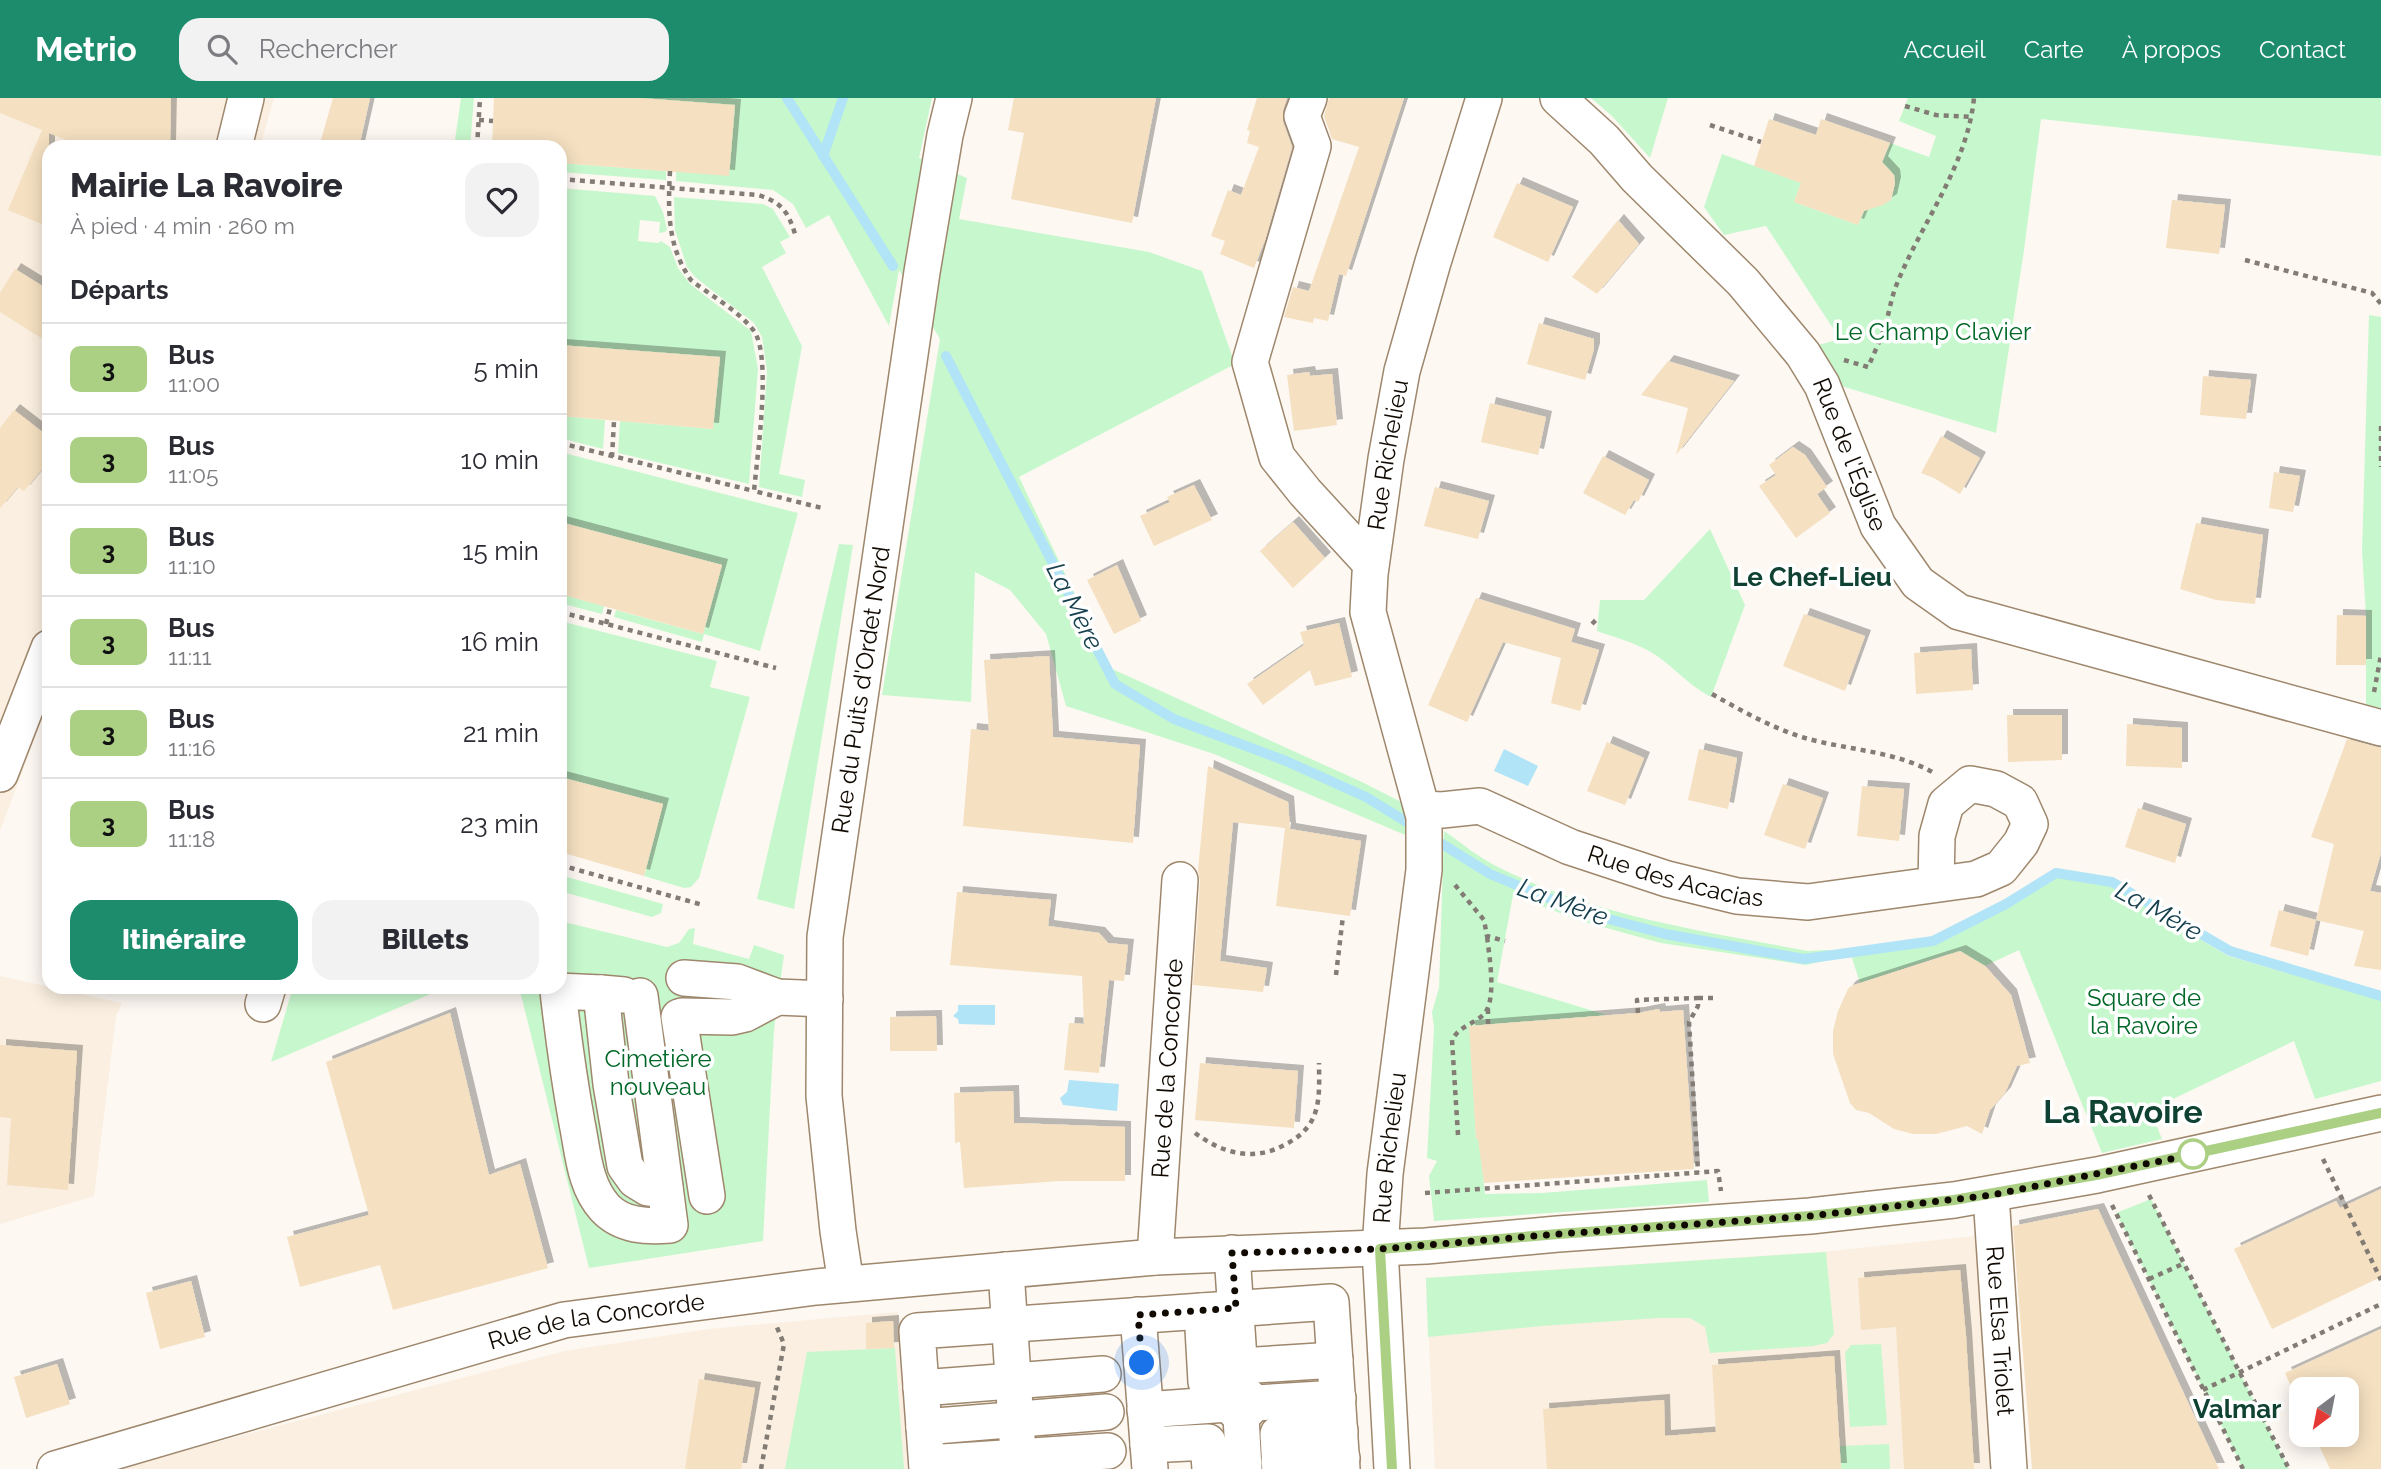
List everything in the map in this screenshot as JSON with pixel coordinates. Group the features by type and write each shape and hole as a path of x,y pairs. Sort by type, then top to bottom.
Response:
{"street":[{"path":"236,140 246,98"},
{"name":"Rue du Puits d'Ordet Nord","path":"846,1284 824,1096 825,937 922,272 945,135 954,98"},
{"path":"1309,98 1303,116 1313,146 1250,362 1277,457 1371,564"},
{"name":"Rue Richelieu","path":"1392,1469 1380,1249 1385,1174 1438,876 1368,612 1371,564 1385,459 1402,371 1484,98"},
{"name":"Rue de l'Église","path":"1558,98 1604,140 1637,178 1743,282 1803,354 1822,385 1878,526 1918,583 1959,612 2381,727"},
{"path":"0,774 42,670"},
{"name":"Rue des Acacias","path":"1423,813 1480,806 1570,847 1667,879 1737,896 1808,902 1976,879 2001,868 2021,843 2030,824 2020,802 1996,789 1970,784 1962,790"},
{"path":"1936,884 1937,836 1945,804 1962,790"},
{"name":"Rue de la Concorde","path":"1155,1257 1180,880"},
{"path":"681,1016 692,1007 693,988 678,975 665,976 645,996 665,1189 648,1188 635,1180 625,1166 611,1084 601,993 645,996 660,1014 669,1018 732,1017 745,1014 778,997"},
{"path":"684,978 737,982 778,997 825,999"},
{"path":"681,1016 707,1196"},
{"name":"Rue de la Concorde","path":"55,1469 564,1320 846,1284 1155,1257 1380,1249 1810,1216 1992,1195 2381,1113"},
{"name":"Rue Elsa Triolet","path":"1992,1195 2009,1469"},
{"path":"1232,1253 1237,1320 1235,1394 1244,1469"},
{"path":"1006,1270 1019,1463"},
{"path":"1202,1311 1235,1394 1340,1439"},
{"path":"1100,1328 1109,1460 927,1466 919,1353 1010,1335 1100,1328 1138,1315 1202,1311 1237,1320 1333,1325 1340,1439"},
{"path":"1138,1315 1149,1457 1208,1443 1210,1469"},
{"path":"1145,1410 1235,1394 1335,1360"},
{"path":"921,1388 1103,1374"},
{"path":"925,1427 1106,1412"},
{"path":"1280,1465 1340,1439"}],"path":[{"path":"478,140 480,98"},
{"path":"1868,367 1885,328 1896,286 1954,171 1971,117 1974,98"},
{"path":"1905,106 1936,116 1971,117"},
{"path":"479,120 493,121"},
{"path":"1710,125 1761,142"},
{"path":"670,171 669,228 685,272 691,280 753,330 761,349 763,370 754,491"},
{"path":"567,180 758,195 775,200 787,214 795,234"},
{"path":"2245,260 2372,293 2381,304"},
{"path":"612,457 614,421"},
{"path":"2381,426 2381,467"},
{"path":"567,445 822,508"},
{"path":"606,624 610,608"},
{"path":"567,614 776,668"},
{"path":"1592,624 1598,618"},
{"path":"1712,694 1758,720 1804,737 1917,763 1962,790"},
{"path":"567,866 703,905"},
{"path":"1438,876 1484,920 1490,964 1488,1024"},
{"path":"1336,975 1343,916"},
{"path":"1487,936 1504,941"},
{"path":"1698,998 1698,1006 1689,1022 1698,1172"},
{"path":"1638,1013 1637,1000 1718,998"},
{"path":"1458,1135 1452,1040 1458,1030 1484,1015 1488,1008"},
{"path":"1166,1100 1188,1102 1194,1132 1225,1151 1245,1155 1278,1149 1298,1137 1311,1122 1318,1100 1319,1063"},
{"path":"2318,1148 2381,1280"},
{"path":"1424,1193 1717,1171 1722,1201"},
{"path":"2146,1189 2289,1469"},
{"path":"2109,1198 2243,1469"},
{"path":"2149,1279 2185,1263"},
{"path":"761,1469 784,1344 773,1318 769,1293"},
{"path":"2203,1390 2381,1304"}],"shaded area":[{"path":"0,98 274,98 262,140 42,140 42,720 0,831"},
{"path":"0,976 42,985 42,994 81,994 122,1003 116,1016 94,1196 0,1224"},
{"path":"1976,1236 1994,1469 1435,1469 1426,1278 1822,1252"},
{"path":"898,1312 907,1469 114,1469 565,1351 709,1329"}],"green space":[{"path":"461,98 474,98 471,140 455,140"},
{"path":"640,98 932,98 919,158 967,178 959,219 1149,252 1202,271 1235,364 1019,477 1110,668 1407,805 1410,837 1214,754 1066,706 1046,634 1010,590 975,572 971,702 882,695 940,339 899,270 889,326 829,215 806,228 793,204 773,190 676,181 676,172"},
{"path":"1591,98 1668,98 1650,158 1612,116"},
{"name":"Le Champ Clavier","path":"1908,98 2381,98 2381,156 2041,119 1996,433 1838,385 1811,347 1840,339 1766,226 1724,235 1704,207 1722,154 1801,183 1794,202 1858,225 1866,206 1891,200 1894,175 1882,162 1890,143 1929,157 1936,136 1899,121"},
{"path":"567,164 666,171 666,180 567,173"},
{"path":"567,189 655,196 667,229 659,233 660,222 640,220 638,241 661,241 670,247 678,268 690,284 751,331 758,369 749,484 618,453 620,421 713,429 567,349"},
{"path":"674,197 763,204 773,209 790,237 780,242 786,253 762,267 802,346 779,474 805,480 802,497 759,487 767,371 762,337 754,323 695,277 687,267 675,230"},
{"path":"2369,315 2381,317 2381,724 2366,719 2366,616 2362,551"},
{"path":"567,417 605,420 603,449 567,440"},
{"path":"567,454 798,513 760,651 704,634 702,642 614,617 616,610 703,634 722,565 567,524"},
{"path":"1710,529 1745,605 1711,697 1649,651 1597,631 1600,600 1644,600"},
{"path":"839,544 853,545 794,909 757,899"},
{"path":"567,596 604,606 602,614 567,605"},
{"path":"567,623 717,661 710,687 750,697 699,878 691,887 684,888 644,876 663,804 567,779"},
{"path":"1444,831 1498,867 1535,884 1611,910 1808,951 1827,950 1851,955 1806,965 1661,943 1581,921 1513,895 1497,982 1607,1015 1470,1026 1476,1139 1479,1139 1485,1194 1542,1193 1707,1180 1709,1202 1434,1221 1429,1176 1437,1161 1427,1158 1434,1028 1432,1012 1439,988"},
{"path":"567,877 663,904 661,913 652,917 567,893"},
{"name":"Square de la Ravoire","path":"2056,877 2111,886 2228,956 2381,1000 2381,1081 2315,1099 2294,1041 2150,1110 2162,1139 2102,1153 2019,950 1985,966 1948,954 1860,983 1851,955 1934,943 2002,911"},
{"name":"Cimetière nouveau","path":"567,923 667,947 679,943 689,929 695,928 693,944 749,959 754,945 784,955 774,1030 763,1241 589,1268 521,994 567,994"},
{"path":"291,994 431,994 271,1062"},
{"path":"2151,1199 2289,1469 2243,1469 2116,1213"},
{"path":"1826,1252 1834,1334 1827,1343 1813,1346 1710,1353 1705,1327 1690,1318 1542,1326 1428,1337 1426,1278"},
{"path":"1881,1344 1887,1425 1850,1427 1845,1353 1851,1345"},
{"path":"895,1348 904,1469 785,1469 807,1352"},
{"path":"1889,1444 1890,1469 1841,1469 1840,1446"}],"water":[{"path":"1504,749 1538,766 1528,786 1494,771"},
{"path":"958,1005 995,1005 995,1025 959,1024 958,1019 953,1016 958,1011"},
{"path":"1069,1080 1119,1084 1117,1111 1063,1105 1060,1098 1067,1092"}],"building":[{"path":"0,98 171,98 170,140 66,140 49,133 49,140 42,140 42,224 8,210 42,130 0,113"},
{"path":"333,98 370,98 361,140 321,140"},
{"path":"494,98 640,98 735,105 729,176 567,164 567,140 492,140"},
{"path":"1014,98 1156,98 1132,223 1011,199 1024,133 1008,130"},
{"path":"1257,98 1287,98 1283,122 1292,147 1265,240 1254,268 1220,254 1225,241 1211,236 1228,190 1241,195 1259,147 1247,143 1250,131 1247,130"},
{"path":"1329,98 1404,98 1346,276 1339,274 1328,321 1314,318 1313,323 1284,317 1293,287 1309,291 1359,147 1332,139 1324,116"},
{"path":"1769,119 1816,135 1821,119 1890,143 1882,162 1894,175 1891,200 1864,211 1858,225 1794,202 1801,183 1754,166"},
{"path":"1517,183 1573,207 1548,262 1493,237"},
{"path":"2172,200 2225,205 2219,254 2166,248"},
{"path":"1618,220 1639,244 1597,294 1572,277"},
{"path":"15,269 42,286 42,339 0,312 0,293"},
{"path":"1539,323 1594,339 1594,349 1585,380 1527,364"},
{"path":"567,346 720,357 713,429 567,417"},
{"path":"1668,361 1734,381 1676,455 1688,408 1641,395"},
{"path":"1309,372 1310,376 1332,374 1337,425 1294,431 1287,375"},
{"path":"2203,376 2251,380 2246,419 2200,415"},
{"path":"1490,403 1546,417 1538,455 1481,442"},
{"path":"14,410 42,432 42,469 24,491 18,487 0,508 0,428"},
{"path":"1941,436 1980,458 1960,494 1921,473"},
{"path":"1793,447 1805,455 1827,487 1817,494 1830,513 1796,538 1759,486 1776,475 1769,465"},
{"path":"1603,456 1649,480 1638,502 1634,500 1625,515 1583,493"},
{"path":"2274,472 2300,476 2293,512 2269,508"},
{"path":"1194,485 1212,520 1154,546 1140,516 1170,502 1167,497"},
{"path":"1435,487 1489,501 1478,539 1424,526"},
{"path":"1293,522 1325,558 1293,588 1260,551"},
{"path":"2196,523 2263,535 2255,604 2216,600 2180,589"},
{"path":"567,524 722,565 703,634 567,596"},
{"path":"1117,565 1141,621 1114,634 1087,580"},
{"path":"1476,598 1575,629 1571,642 1599,650 1580,711 1551,703 1561,658 1503,642 1467,722 1428,705"},
{"path":"1804,614 1865,636 1845,691 1783,666"},
{"path":"2337,615 2366,616 2366,665 2336,665"},
{"path":"1339,623 1352,677 1315,686 1310,670 1263,705 1247,684 1304,645 1300,632"},
{"path":"1971,649 1973,690 1916,694 1914,653"},
{"path":"1049,656 1053,737 1140,745 1133,843 963,826 971,729 989,731 984,660"},
{"path":"2007,715 2062,715 2062,760 2008,762"},
{"path":"2127,724 2182,728 2182,768 2126,766"},
{"path":"2347,739 2381,748 2381,853 2370,891 2381,893 2381,970 2354,966 2364,931 2316,920 2334,844 2311,837"},
{"path":"1607,742 1644,758 1625,805 1587,791"},
{"path":"1699,749 1737,758 1728,809 1688,800"},
{"path":"1208,766 1288,802 1290,829 1361,841 1350,916 1276,906 1285,828 1233,822 1220,961 1267,968 1263,992 1193,985 1200,881 1198,870"},
{"path":"567,779 663,804 644,876 567,854"},
{"path":"1783,784 1823,798 1805,849 1764,835"},
{"path":"1862,786 1904,789 1899,841 1857,836"},
{"path":"2138,808 2186,824 2175,863 2125,847"},
{"path":"957,892 1051,900 1048,926 1099,933 1108,943 1128,945 1124,981 1109,980 1099,1073 1064,1070 1069,1023 1084,1024 1082,976 950,965"},
{"path":"2279,910 2316,920 2308,956 2270,946"},
{"path":"1960,951 1985,966 2011,995 2030,1063 2017,1066 2005,1093 1990,1110 1982,1134 1967,1126 1936,1134 1913,1134 1894,1129 1869,1113 1856,1110 1850,1103 1833,1054 1833,1031 1848,989"},
{"path":"1659,1009 1660,1012 1683,1010 1694,1169 1484,1183 1476,1139 1469,1026 1638,1013"},
{"path":"450,1013 489,1175 520,1164 548,1268 393,1310 380,1265 300,1287 287,1237 369,1215 326,1062"},
{"path":"936,1016 937,1051 890,1051 890,1017"},
{"path":"0,1045 77,1051 68,1190 7,1185 11,1118 0,1117"},
{"path":"1200,1063 1298,1071 1294,1128 1195,1120"},
{"path":"1013,1091 1014,1123 1125,1127 1125,1181 1060,1181 964,1188 960,1142 955,1143 954,1093"},
{"path":"2381,1189 2381,1277 2272,1329 2234,1249 2336,1201 2340,1208"},
{"path":"2098,1209 2219,1469 2032,1469 2013,1226"},
{"path":"1960,1270 1974,1469 1904,1469 1896,1327 1861,1330 1858,1278"},
{"path":"191,1281 205,1337 160,1349 146,1293"},
{"path":"893,1321 894,1348 866,1349 866,1323"},
{"path":"2381,1329 2381,1469 2330,1469 2320,1447 2359,1447 2359,1377 2289,1377 2289,1382 2285,1373"},
{"path":"1834,1356 1841,1469 1547,1469 1543,1409 1664,1400 1665,1436 1716,1432 1712,1365"},
{"path":"57,1364 70,1404 26,1418 14,1377"},
{"path":"699,1379 755,1388 741,1469 685,1469"}],"waterway":[{"name":"La Mère","path":"787,98 893,266"},
{"path":"823,156 843,98"},
{"name":"La Mère","path":"946,356 1115,684 1174,719 1286,761 1366,797 1418,829"},
{"name":"La Mère","path":"1431,837 1490,874 1582,912 1665,934 1804,959 1933,941 2006,904 2056,873 2112,882 2230,951 2381,996"}],"bus line":[{"name":"3","path":"1392,1469 1380,1249 1810,1216 1992,1195 2381,1113"}],"district":[{"name":"Le Chef-Lieu","path":"1812,577"},
{"name":"La Ravoire","path":"2123,1112"},
{"name":"Valmar","path":"2237,1409"}],"route":[{"path":"1142,1363 1138,1315 1236,1308 1232,1253 1380,1249 1810,1216 1992,1195 2205,1152 2193,1154"}]}
